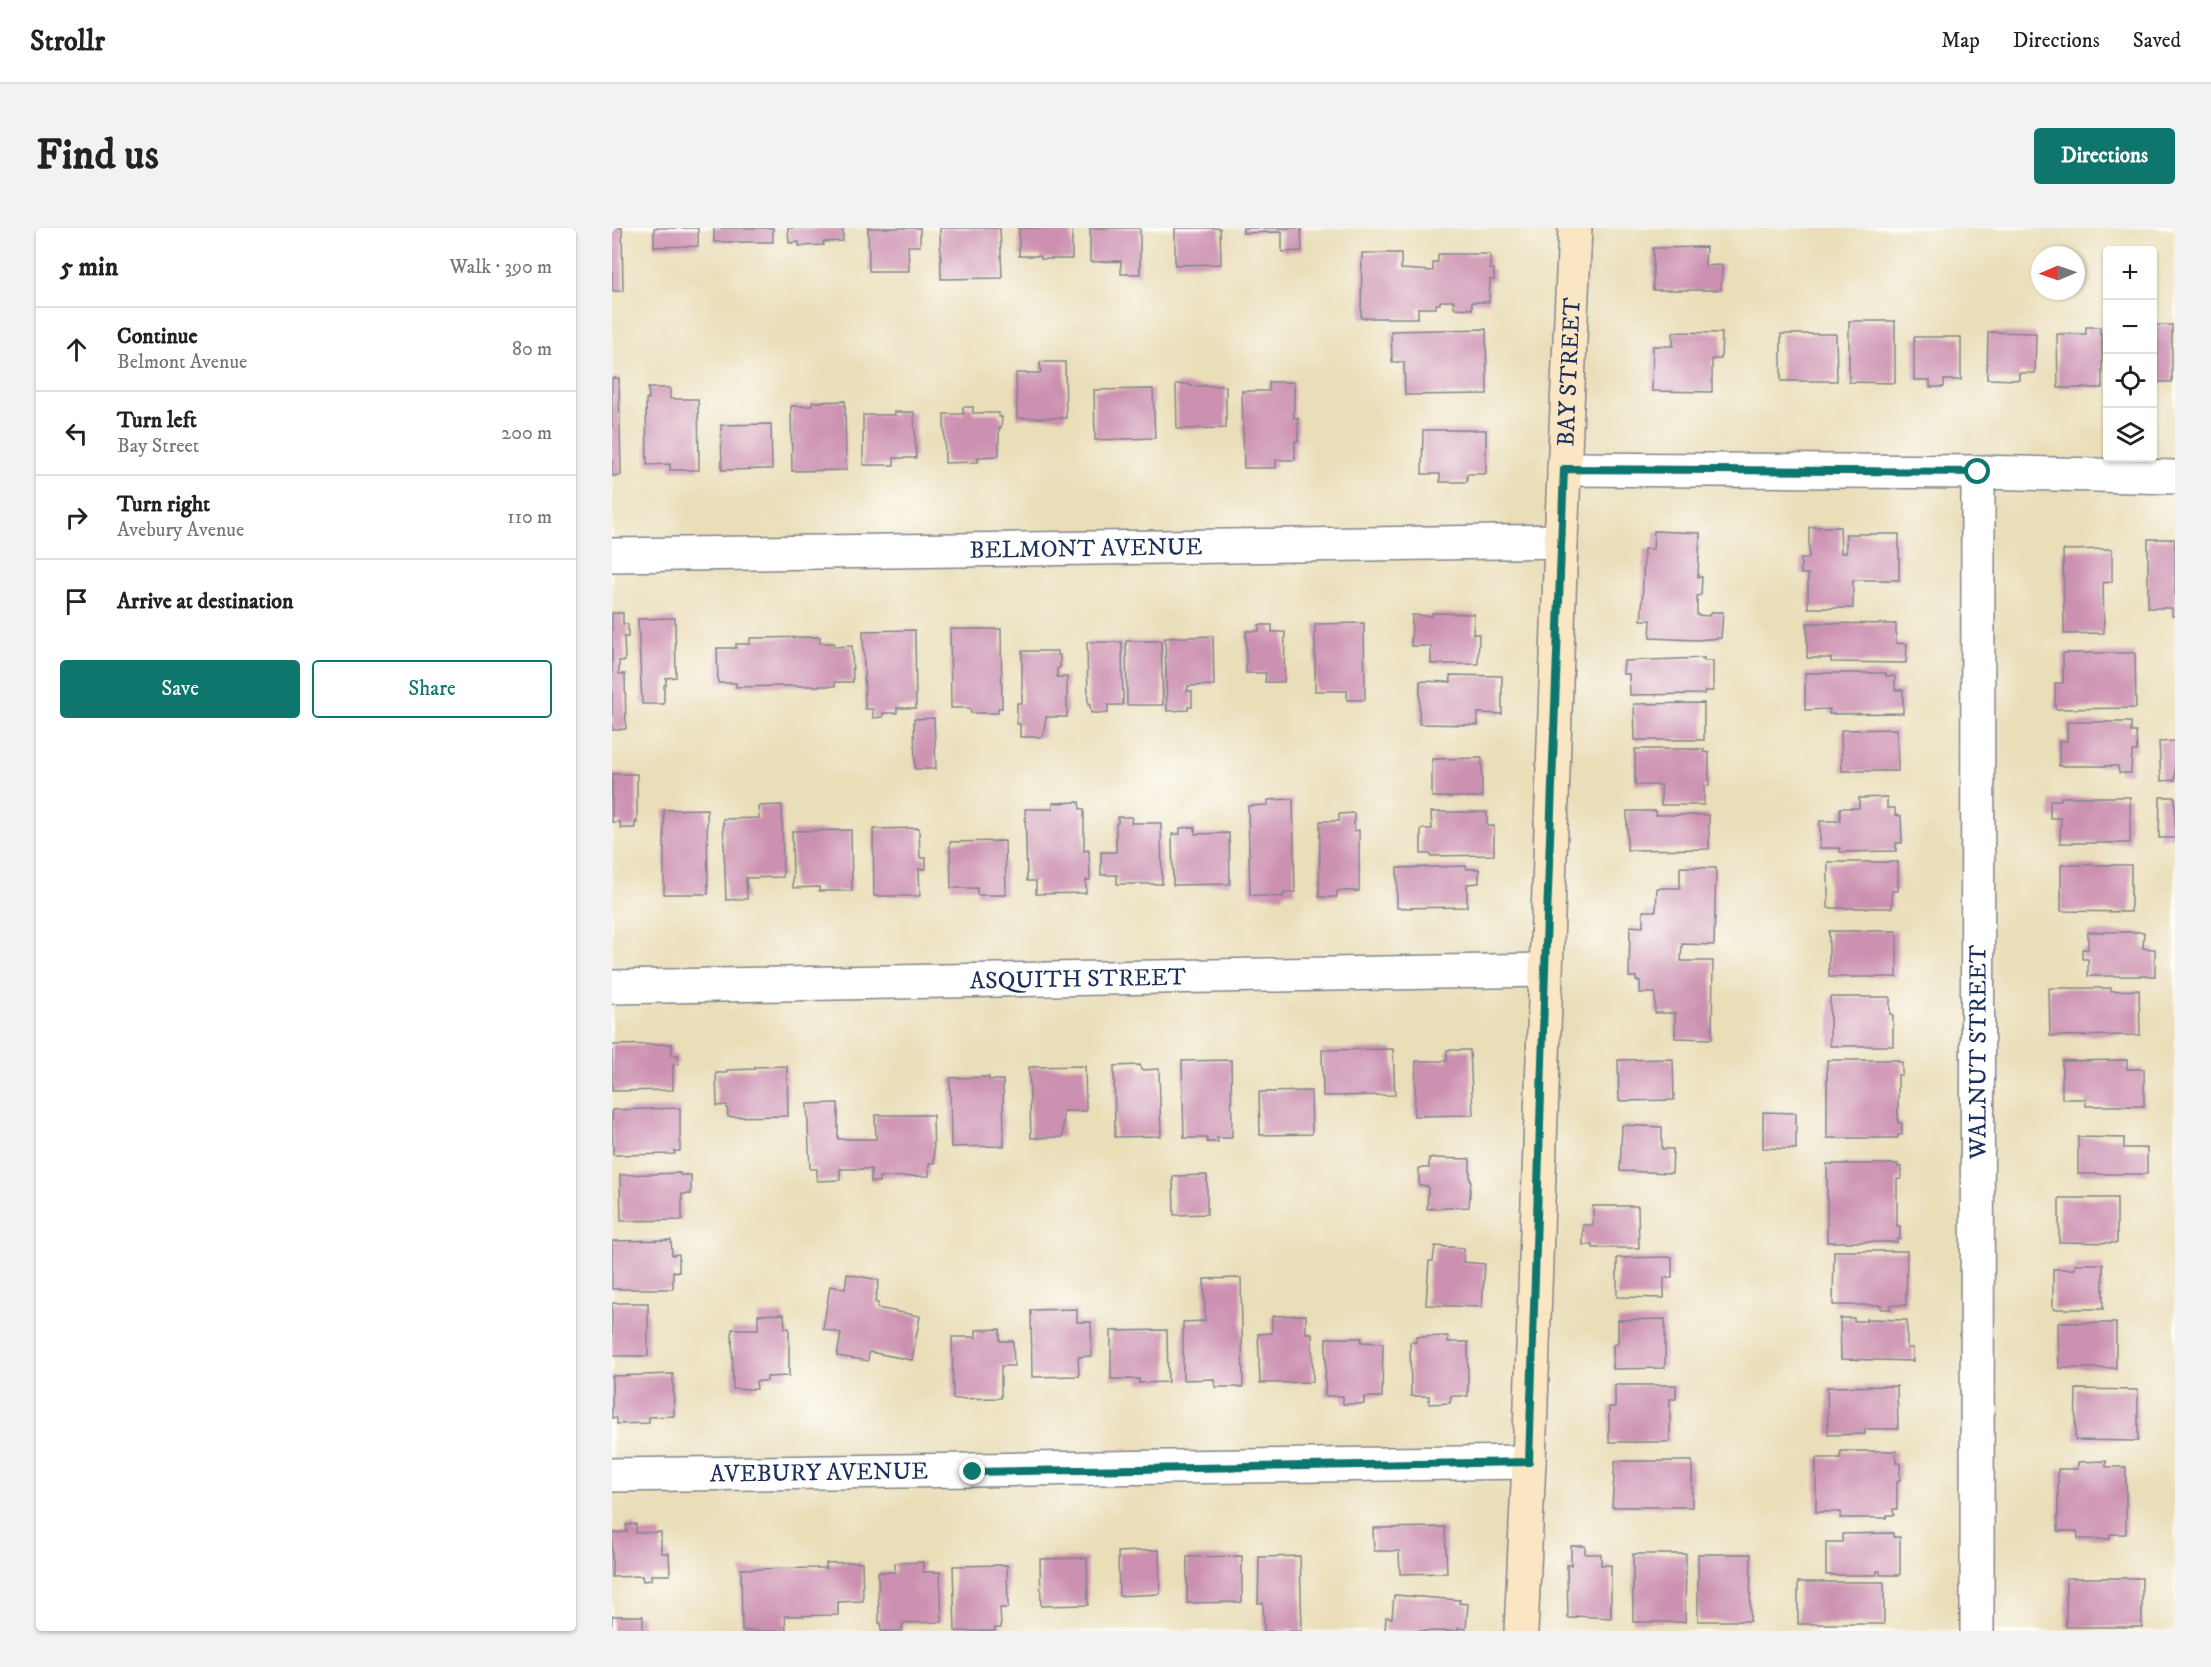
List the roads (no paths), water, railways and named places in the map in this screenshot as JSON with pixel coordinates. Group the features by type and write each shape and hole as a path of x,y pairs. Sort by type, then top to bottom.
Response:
{"main road":[{"name":"BAY STREET","path":"1521,1631 1561,541 1575,228"}],"street":[{"path":"1564,469 1978,472 2175,477"},
{"name":"WALNUT STREET","path":"1977,1631 1978,472"},
{"name":"BELMONT AVENUE","path":"612,555 1561,541"},
{"name":"ASQUITH STREET","path":"612,987 1545,970"},
{"name":"AVEBURY AVENUE","path":"612,1476 1529,1462"}]}
